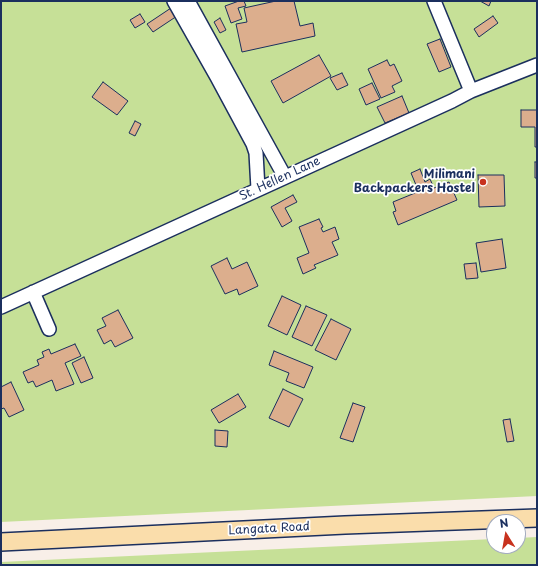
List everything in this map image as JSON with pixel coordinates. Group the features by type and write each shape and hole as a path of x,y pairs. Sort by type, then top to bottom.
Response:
{"main road":[{"name":"Langata Road","path":"1,542 345,525 537,518"}],"street":[{"path":"174,1 253,144 256,153 258,189"},
{"path":"188,1 285,177"},
{"path":"434,1 471,91"},
{"name":"St. Hellen Lane","path":"1,307 471,91 537,65"},
{"path":"33,292 49,329"}],"green space":[{"path":"1,1 537,1 537,496 1,522"},
{"path":"537,537 537,565 1,565 1,562 486,539 486,554 526,554 526,538"}],"building":[{"path":"239,1 244,1 246,6 238,8 242,19 231,23 225,6"},
{"path":"276,1 294,1 300,26 313,23 315,36 242,52 236,24 247,22 244,8"},
{"path":"480,1 491,1 489,6"},
{"path":"174,6 180,14 153,32 147,24"},
{"path":"140,14 145,22 135,28 130,20"},
{"path":"493,16 498,23 479,37 474,29"},
{"path":"220,18 226,30 220,33 214,22"},
{"path":"440,39 451,67 439,72 427,44"},
{"path":"319,55 331,76 283,103 271,81"},
{"path":"387,60 390,66 394,64 402,81 392,86 395,92 381,98 368,69"},
{"path":"342,73 348,85 337,90 330,78"},
{"path":"103,82 128,101 117,115 92,97"},
{"path":"372,83 380,99 366,105 359,89"},
{"path":"402,96 409,113 385,123 377,107"},
{"path":"521,110 537,110 537,147 535,147 535,127 521,127"},
{"path":"135,121 141,124 135,136 129,133"},
{"path":"535,162 537,162 537,178 535,178"},
{"path":"420,169 425,182 430,179 434,188 449,182 457,200 398,225 393,212 396,211 393,202 415,193 412,187 416,185 411,173"},
{"path":"478,175 504,175 505,206 479,207"},
{"path":"293,195 297,202 285,208 292,221 282,227 271,207"},
{"path":"319,219 323,227 321,228 323,232 335,227 339,239 332,242 338,255 314,265 316,268 303,274 297,258 309,253 299,227"},
{"path":"502,239 506,268 481,272 476,243"},
{"path":"227,258 232,269 247,262 258,286 239,295 237,289 225,294 211,266"},
{"path":"476,263 478,278 466,279 464,264"},
{"path":"282,296 301,305 287,335 268,326"},
{"path":"306,306 327,315 312,346 292,337"},
{"path":"118,310 133,338 115,347 111,340 104,344 97,330 106,326 102,318"},
{"path":"331,319 351,329 336,360 315,350"},
{"path":"75,344 81,356 65,363 74,384 56,391 52,380 36,387 33,381 28,383 23,372 39,365 37,360 44,357 42,352 49,349 51,354"},
{"path":"274,351 313,367 304,388 286,381 289,373 269,365"},
{"path":"84,357 93,378 81,383 72,363"},
{"path":"11,382 24,410 9,417 4,408 1,409 1,387"},
{"path":"283,389 303,399 289,427 269,418"},
{"path":"238,394 246,407 219,423 211,410"},
{"path":"353,403 365,407 353,442 340,438"},
{"path":"510,419 514,441 507,442 503,420"},
{"path":"215,430 228,431 227,447 215,446"}],"place":[{"name":"Milimani Backpackers Hostel","path":"483,182"}]}
